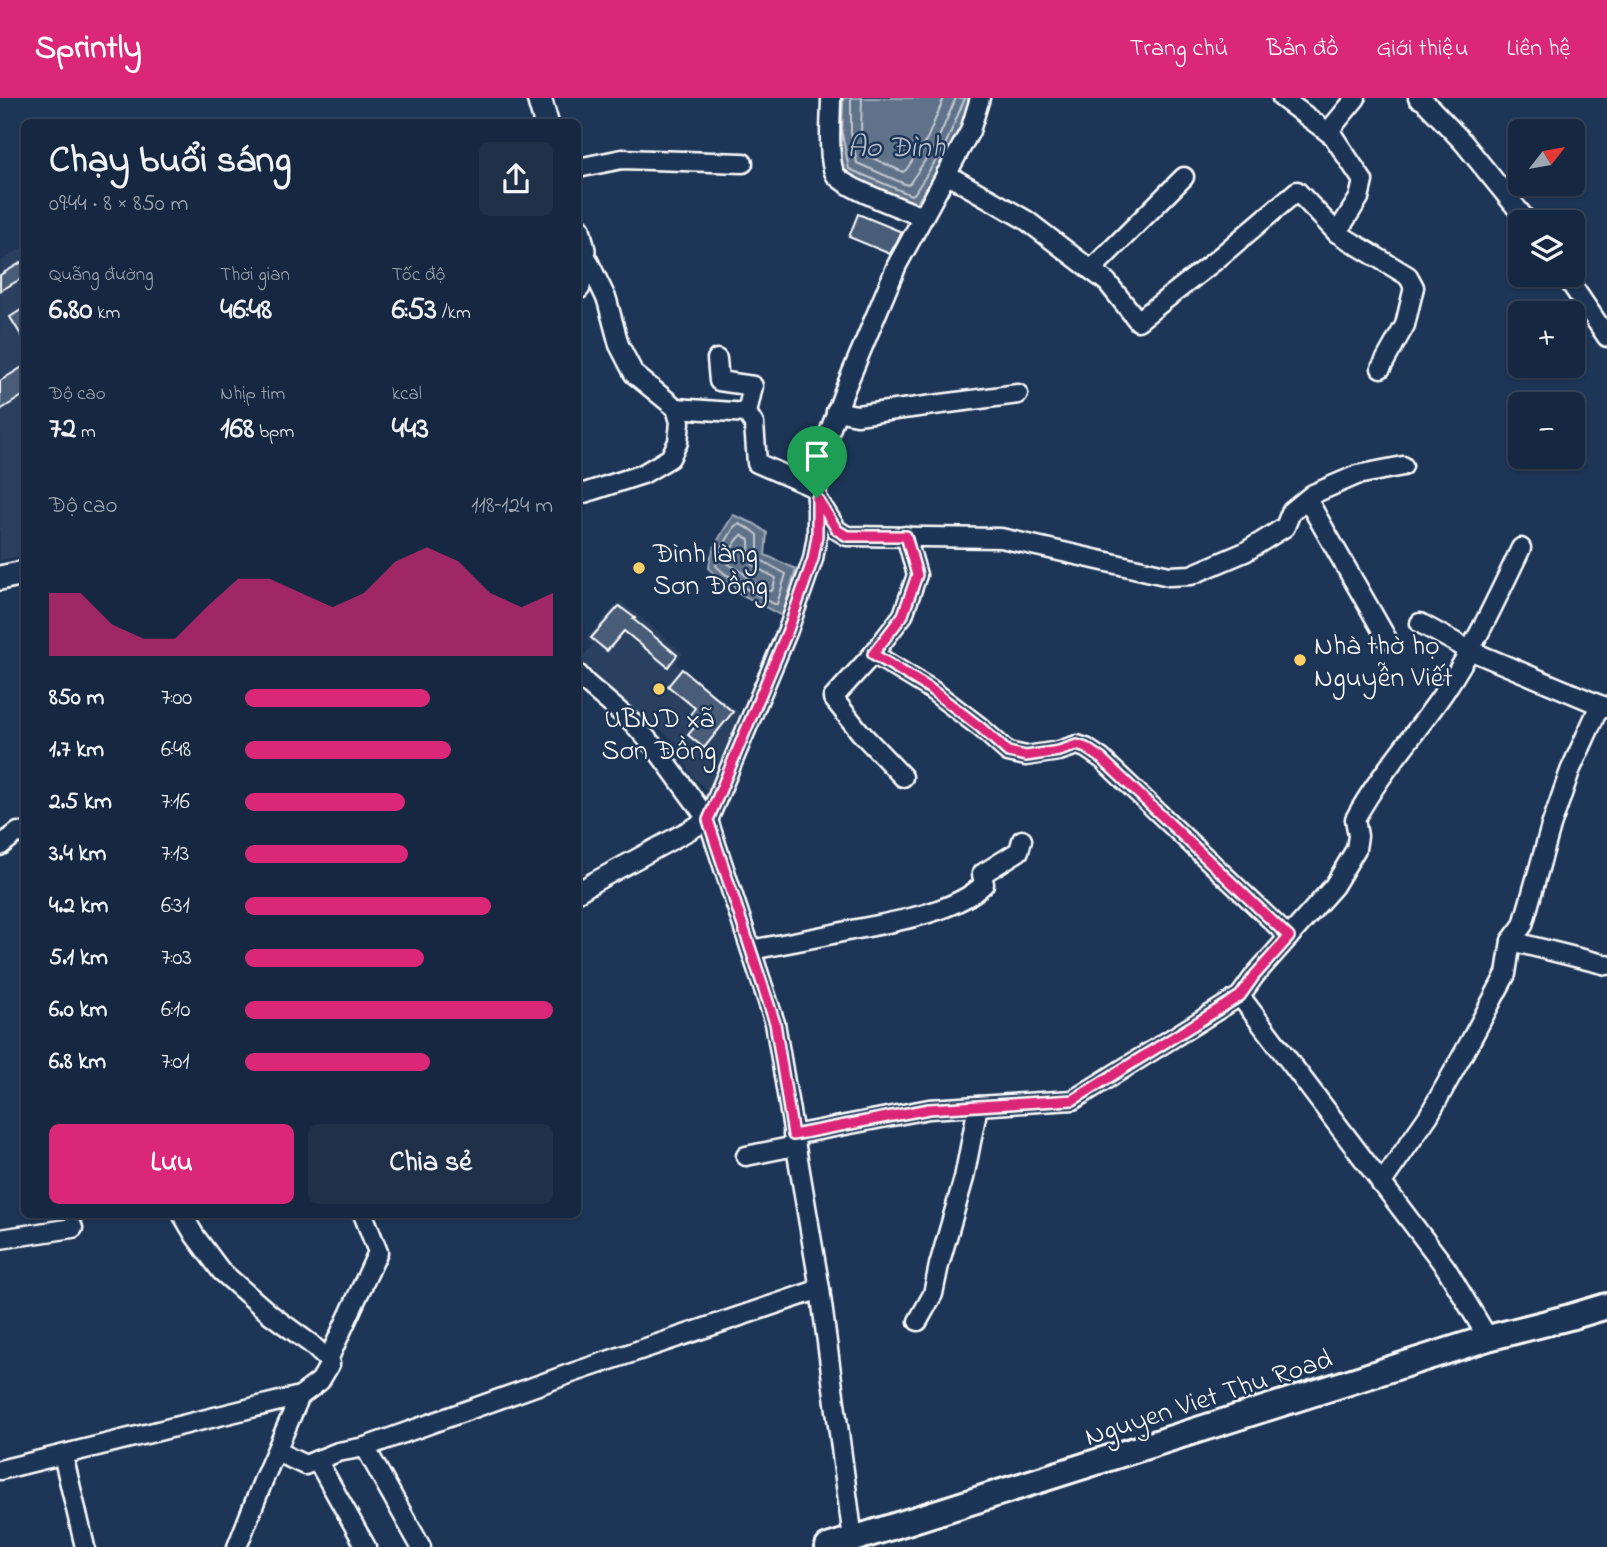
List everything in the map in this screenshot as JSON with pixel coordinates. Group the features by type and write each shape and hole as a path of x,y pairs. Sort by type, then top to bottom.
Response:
{"main road":[{"name":"Nguyen Viet Thu Road","path":"828,1547 1488,1338 1607,1306"}],"street":[{"path":"538,98 545,119"},
{"path":"831,98 832,166 836,177 923,217"},
{"path":"581,890 708,820 788,630 813,559 817,536 815,472 836,411 897,265 970,131 980,98"},
{"path":"1282,98 1333,136 1363,181 1359,198 1337,233"},
{"path":"1328,132 1356,98"},
{"path":"1418,98 1464,142 1518,210"},
{"path":"581,167 622,159 743,163"},
{"path":"946,174 1026,220 1107,282 1138,321 1216,260 1297,191 1337,233 1408,276 1414,287 1405,325 1381,368"},
{"path":"1091,270 1184,177"},
{"path":"581,241 607,300 619,345 634,374 676,408 747,413"},
{"path":"1573,287 1607,337"},
{"path":"716,359 719,381 752,386 747,413 754,424 757,463 817,493 837,530 847,536 1001,538 1169,576 1191,575 1245,552 1285,527 1291,512 1313,495 1357,475 1403,466"},
{"path":"836,411 857,415 1018,394"},
{"path":"581,494 643,474 670,458 678,442 680,422 676,408"},
{"path":"1307,499 1387,639"},
{"path":"903,777 860,732 833,698 873,654 903,615 917,575 906,536"},
{"path":"746,1156 794,1141 929,1109 1073,1100 1240,996 1255,975 1334,886 1356,849 1358,836 1355,819 1368,795 1446,690 1489,615 1521,548"},
{"path":"0,578 21,574"},
{"path":"1381,1184 1429,1115 1506,974 1511,942 1523,925 1551,826 1570,771 1604,706 1469,650 1420,623"},
{"path":"873,654 929,688 1008,752 1026,756 1077,745 1086,748 1102,759 1289,937"},
{"path":"581,677 633,723 656,749 708,820 775,1023 820,1289 853,1539"},
{"path":"0,846 18,832 21,833"},
{"path":"751,950 895,923 941,908 978,890 984,884 982,874 1019,851 1022,840"},
{"path":"1511,942 1607,965"},
{"path":"1240,996 1446,1268 1488,1338"},
{"path":"918,1321 933,1294 964,1178 978,1106"},
{"path":"0,1470 300,1396 320,1381 330,1364 328,1360 311,1343 270,1314 221,1271 184,1218"},
{"path":"328,1360 378,1252 365,1218"},
{"path":"0,1240 73,1228"},
{"path":"278,1449 305,1465 338,1452 365,1447 820,1289"},
{"path":"237,1547 300,1396"},
{"path":"365,1447 421,1547"},
{"path":"63,1455 85,1547"},
{"path":"317,1460 366,1547"}],"shaded area":[{"path":"21,249 21,556 0,560 0,262"},
{"name":"UBND xã Sơn Đồng","path":"620,600 683,653 676,664 741,714 712,794 694,779 679,753 677,743 581,665 581,659 593,644 586,639"}],"water":[{"name":"Ao Đình","path":"836,98 973,98 950,152 915,205 842,175 835,134"},
{"path":"733,515 755,524 767,533 765,555 796,569 782,616 735,591 735,586 721,580 709,569 714,548"}],"building":[{"path":"858,214 902,232 890,254 849,237"},
{"path":"21,263 21,279 0,291 0,275"},
{"path":"21,310 21,335 10,317"},
{"path":"21,368 21,397 0,410 0,381"},
{"path":"619,606 677,655 668,667 624,631 607,651 591,638"},
{"path":"682,669 733,712 704,748 688,735 698,723 689,716 695,708 668,686"}],"place":[{"name":"Đình làng Sơn Đồng","path":"639,568"},
{"name":"Nhà thờ họ Nguyễn Viết","path":"1300,660"},
{"name":"UBND xã Sơn Đồng","path":"659,689"}],"route":[{"path":"817,498 837,530 847,536 906,536 917,575 903,615 873,654 929,688 1008,752 1026,756 1077,745 1086,748 1102,759 1289,937 1240,996 1073,1100 929,1109 793,1135 775,1023 708,820 788,630 813,559 817,536 817,498"}]}
